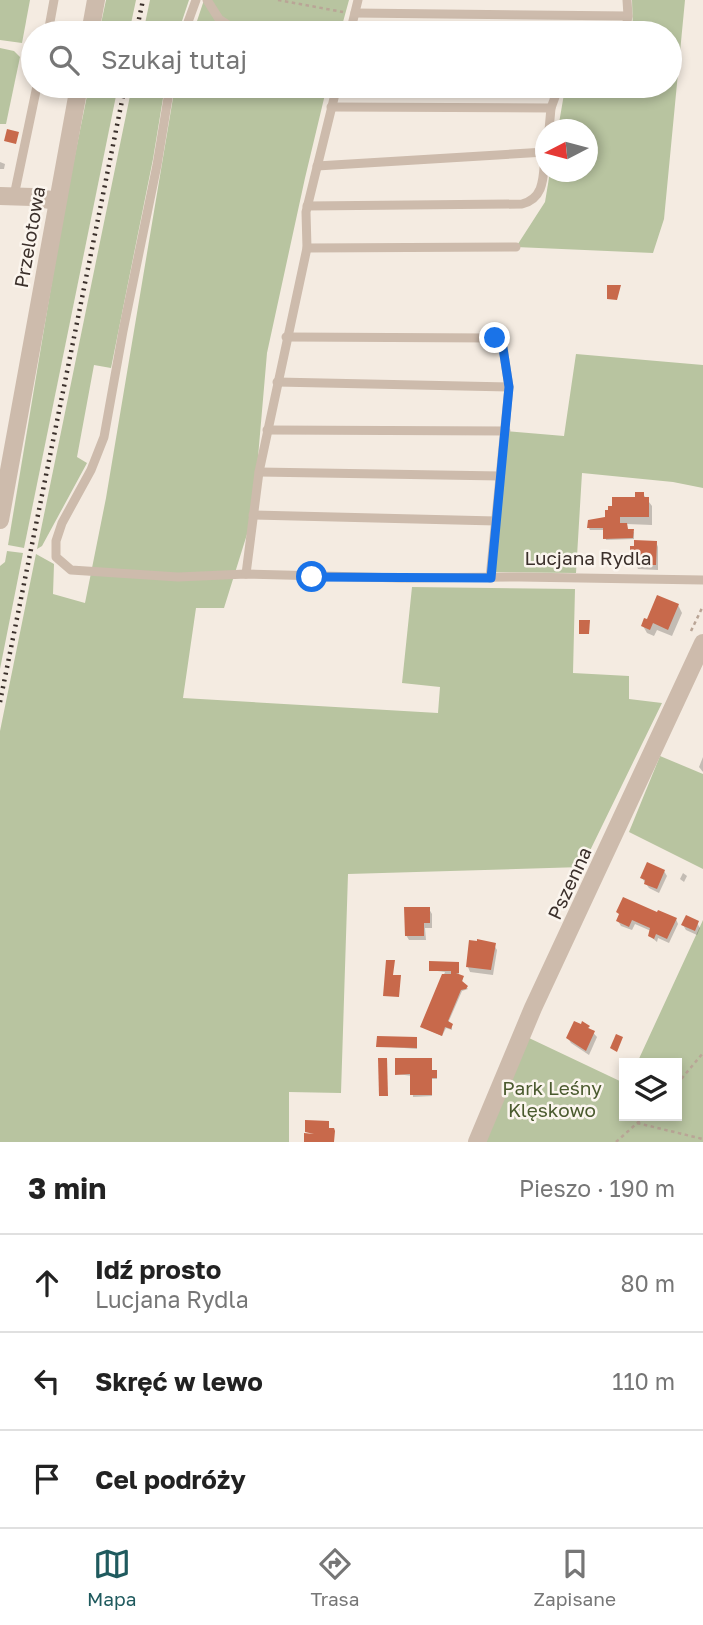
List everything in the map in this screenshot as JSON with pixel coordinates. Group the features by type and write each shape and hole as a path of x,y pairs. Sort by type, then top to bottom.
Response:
{"street":[{"path":"92,21 96,0"},
{"name":"Przelotowa","path":"0,520 2,495 77,98"},
{"path":"7,196 57,201"},
{"name":"Pszenna","path":"477,1142 533,1008 703,643"}],"lane":[{"path":"50,21 54,0"},
{"path":"188,21 196,0"},
{"path":"207,0 222,21"},
{"path":"353,21 358,0"},
{"path":"627,0 627,21"},
{"path":"355,13 628,16"},
{"path":"7,196 34,98"},
{"name":"Lucjana Rydla","path":"168,98 104,437 91,470 62,523 56,541 56,557 71,570 178,577 246,574 703,580"},
{"path":"246,574 258,472 307,248 307,206 334,98"},
{"path":"550,119 555,98"},
{"path":"331,107 551,108"},
{"path":"317,166 535,152"},
{"path":"307,206 522,204 531,202 543,182"},
{"path":"307,248 516,247"},
{"path":"286,337 495,338 503,348 509,387 491,578"},
{"path":"276,382 509,387"},
{"path":"267,430 506,431"},
{"path":"258,472 501,476"},
{"path":"253,515 496,521"}],"path":[{"path":"278,0 355,13"},
{"path":"682,1078 703,1053"},
{"path":"616,1142 639,1121"},
{"path":"637,1123 703,1139"}],"green space":[{"path":"0,0 30,0 26,21 21,21 21,43 0,40"},
{"path":"106,0 136,0 132,21 102,21"},
{"path":"150,0 189,0 182,21 146,21"},
{"path":"204,0 349,0 343,21 197,21"},
{"path":"632,0 685,0 682,31 682,21 633,21"},
{"path":"0,48 14,51 20,57 6,124 0,124"},
{"path":"87,98 116,98 24,548 8,545 64,209"},
{"path":"130,98 163,98 111,368 94,365 77,457 87,463 42,546 37,549"},
{"path":"173,98 324,98 267,353 253,515 224,608 196,608 183,698 438,713 440,687 402,683 412,587 575,589 573,673 629,676 629,699 662,703 582,867 348,874 341,1093 289,1092 289,1142 0,1142 0,731 36,554 54,564 53,594 85,603 106,498"},
{"path":"563,98 676,98 664,219 653,253 516,247 545,202 548,182 598,182 598,119 560,119"},
{"path":"576,354 703,365 703,488 673,482 582,473 576,573 491,572 506,431 564,436"},
{"path":"7,551 23,553 0,669 0,566 5,562"},
{"path":"660,756 703,774 703,869 629,832"},
{"name":"Park Leśny Klęskowo","path":"703,920 703,1142 485,1142 529,1038 619,1081 619,1121 682,1121 682,1058 639,1058"}],"building":[{"path":"7,129 19,132 16,144 4,141"},
{"path":"607,285 621,285 617,300 607,299"},
{"path":"635,492 644,492 644,497 649,497 649,517 620,517 620,523 627,523 628,529 634,529 633,538 603,539 603,528 587,528 588,520 605,517 605,510 612,506 612,497 635,497"},
{"path":"634,540 657,541 656,565 633,565 630,546 634,546"},
{"path":"657,595 679,604 668,630 653,623 650,630 641,626 644,618 647,619"},
{"path":"579,620 590,620 589,634 579,634"},
{"path":"647,862 665,870 657,889 644,884 645,880 640,878"},
{"path":"623,897 677,918 667,939 656,934 654,939 648,936 650,928 632,920 629,927 616,921 619,914 616,912"},
{"path":"404,907 430,907 430,923 424,923 424,936 405,936"},
{"path":"686,915 699,921 695,931 681,925"},
{"path":"469,940 496,943 491,970 466,967"},
{"path":"386,960 395,960 393,975 401,975 399,997 383,996"},
{"path":"429,961 459,962 459,973 456,973 464,976 462,981 468,986 461,990 448,1021 453,1024 451,1029 445,1027 442,1036 420,1027 442,974 451,974 451,971 429,971"},
{"path":"574,1021 581,1024 582,1021 595,1031 586,1051 566,1038"},
{"path":"616,1034 623,1037 617,1052 610,1048"},
{"path":"377,1036 417,1037 417,1048 376,1047"},
{"path":"378,1058 387,1058 388,1096 379,1096"},
{"path":"395,1058 432,1058 432,1070 437,1070 437,1078 432,1078 432,1095 410,1095 410,1074 395,1075"},
{"path":"305,1120 329,1121 329,1128 334,1128 335,1131 334,1142 304,1142 304,1133 314,1134 305,1132"}],"railway":[{"path":"139,21 143,0"},
{"path":"0,702 123,98"}],"route":[{"path":"312,577 491,578 509,387 503,348 495,338"}]}
